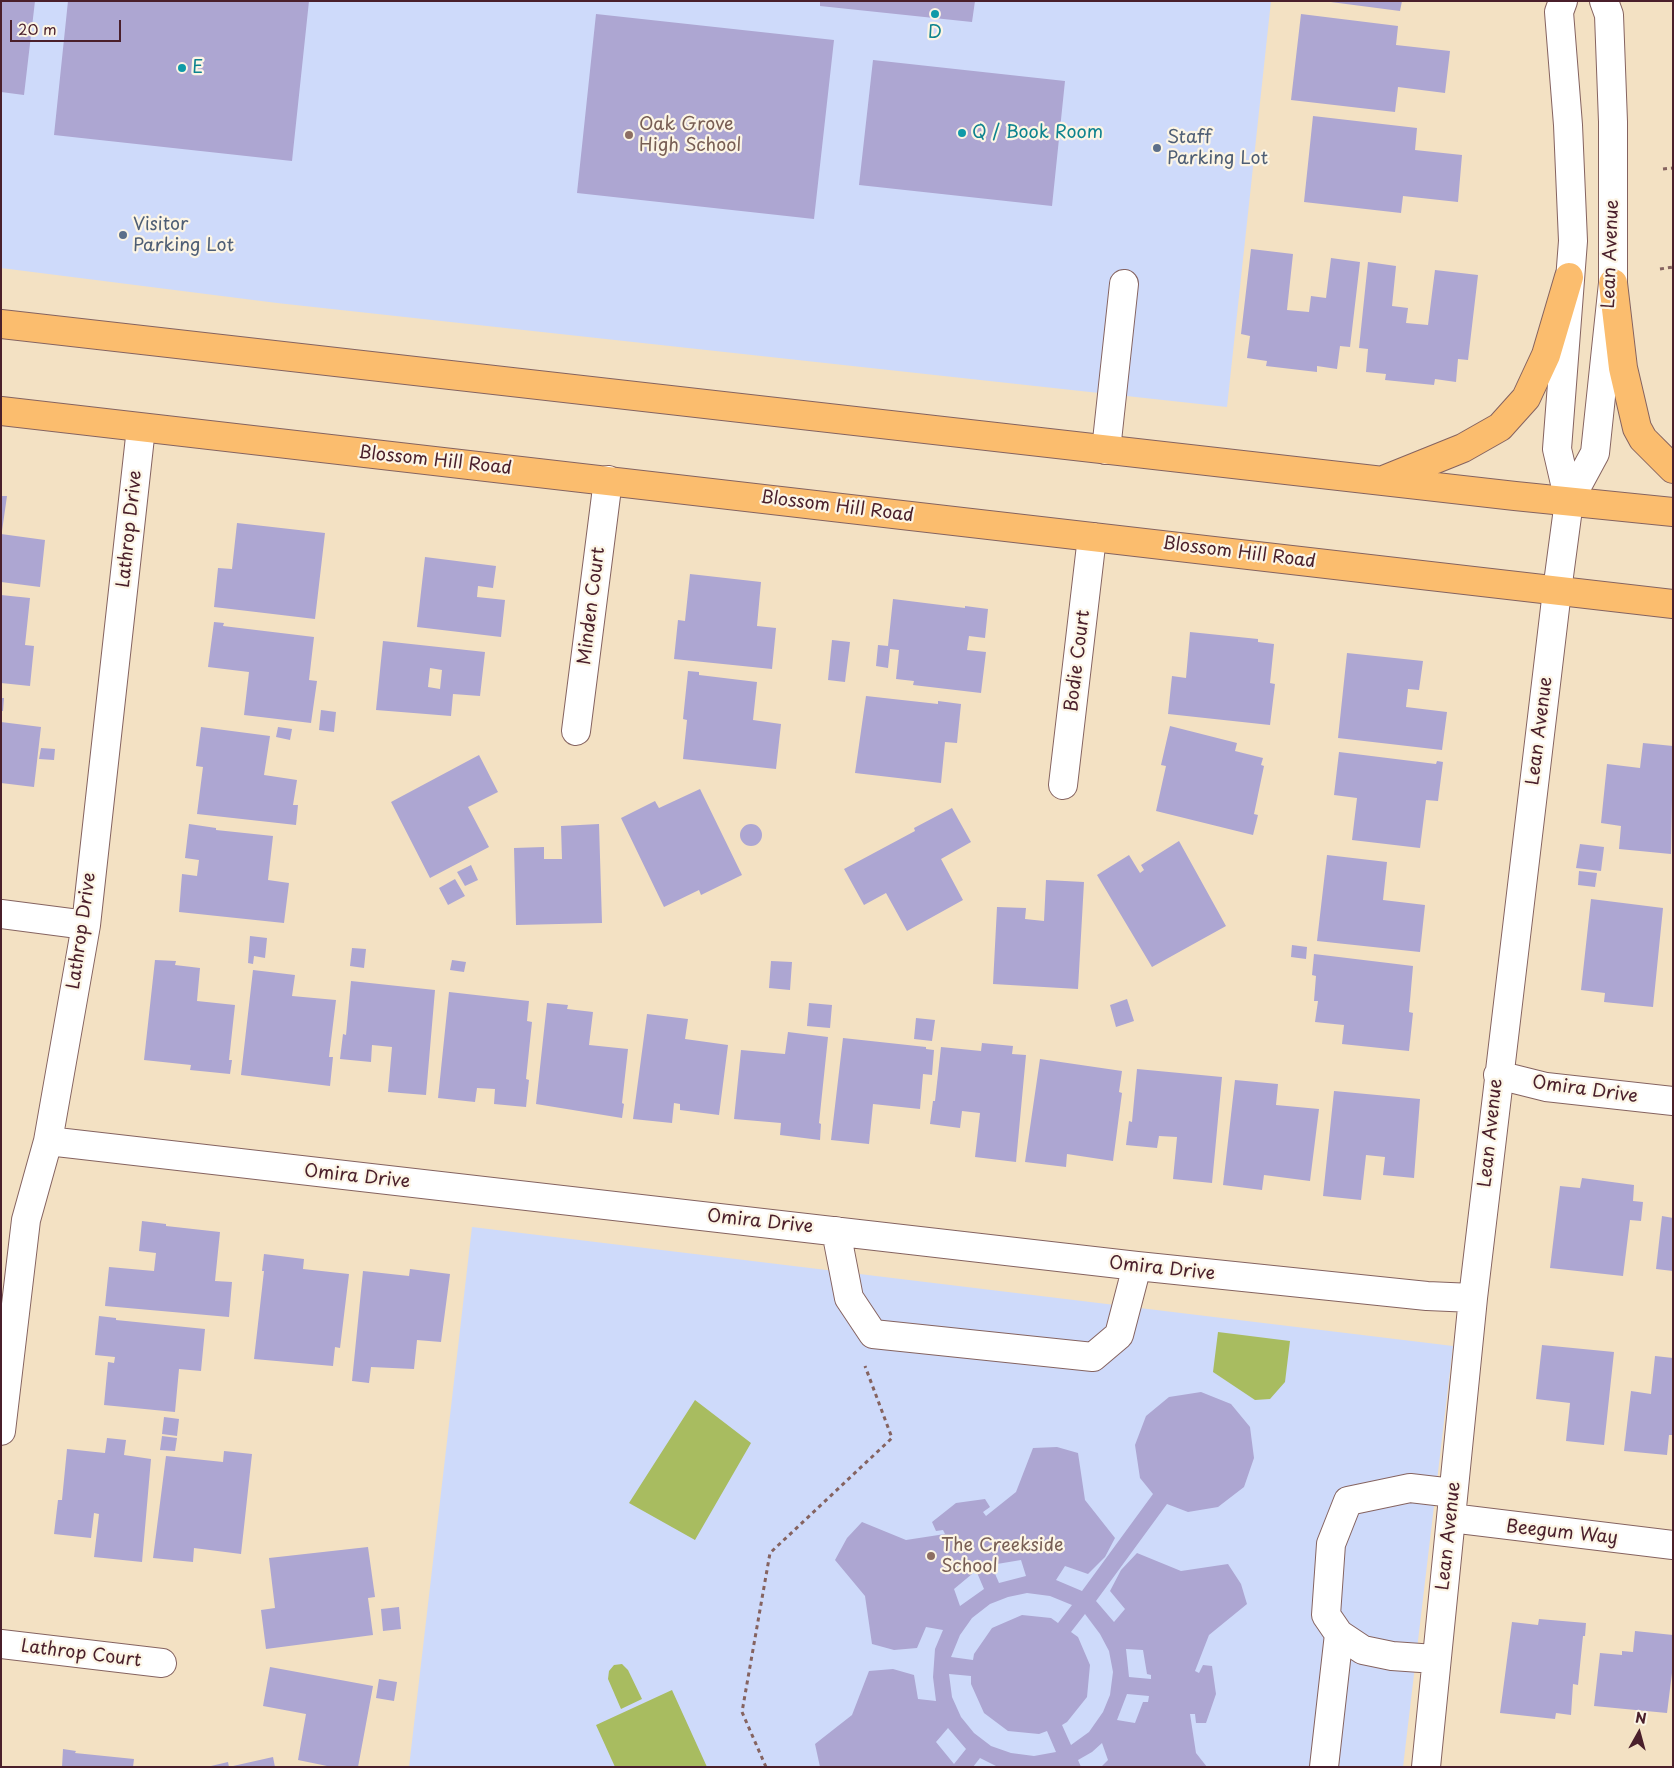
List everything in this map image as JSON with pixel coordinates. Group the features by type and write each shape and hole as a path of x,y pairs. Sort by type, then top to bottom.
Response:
{"main road":[{"path":"1382,481 1463,448 1500,427 1526,398 1546,355 1569,277"},
{"path":"1613,283 1623,368 1637,428 1644,439 1673,470"},
{"path":"1,324 1106,450 1673,512"},
{"name":"Blossom Hill Road","path":"1,411 1092,537 1171,544 1673,604"}],"street":[{"name":"Lean Avenue","path":"1426,1767 1435,1659 1498,1075 1569,501 1557,444 1573,241 1568,125 1558,12 1564,1"},
{"name":"Lean Avenue","path":"1569,501 1595,453 1613,283 1613,132 1610,25 1604,1"},
{"path":"1106,450 1124,284"},
{"name":"Lathrop Drive","path":"1,1431 26,1220 48,1141 86,925 141,428"},
{"name":"Minden Court","path":"576,731 608,480"},
{"name":"Bodie Court","path":"1063,785 1092,537"},
{"path":"1,914 86,925"},
{"name":"Omira Drive","path":"1498,1075 1546,1087 1673,1101"},
{"name":"Omira Drive","path":"48,1141 1137,1266 1427,1296 1473,1298"},
{"path":"836,1231 848,1298 873,1334 1093,1357 1119,1334 1137,1266"},
{"name":"Beegum Way","path":"1339,1634 1326,1615 1330,1544 1348,1501 1410,1488 1452,1506 1673,1545"},
{"path":"1324,1767 1339,1634 1363,1650 1392,1656 1435,1659"},
{"name":"Lathrop Court","path":"1,1644 162,1663"}],"path":[{"path":"1663,169 1673,168"},
{"path":"1660,269 1673,267"},
{"path":"766,1767 742,1712 770,1553 892,1438 862,1358"}],"shaded area":[{"name":"Oak Grove High School","path":"1,1 1271,1 1227,407 277,303 1,268"},
{"name":"The Creekside School","path":"472,1227 1453,1346 1403,1767 409,1767"}],"green space":[{"path":"1218,1332 1290,1341 1285,1382 1270,1399 1255,1400 1213,1372"},
{"path":"695,1400 751,1443 695,1540 629,1503"},
{"path":"622,1664 628,1670 642,1699 621,1709 608,1679 609,1671 614,1665"},
{"path":"672,1690 707,1767 615,1767 596,1725"}],"building":[{"path":"1,1 35,1 24,95 1,92"},
{"name":"E","path":"68,1 309,1 292,161 54,135"},
{"name":"D","path":"820,1 975,1 972,22 820,6"},
{"path":"1323,1 1402,1 1400,11"},
{"path":"596,14 834,40 814,219 577,193"},
{"path":"1301,14 1398,26 1396,45 1450,51 1445,93 1398,87 1395,112 1291,100"},
{"name":"Q / Book Room","path":"873,60 1065,81 1052,206 859,185"},
{"path":"1313,116 1417,128 1415,150 1462,155 1458,202 1403,196 1401,213 1304,202"},
{"path":"1251,249 1293,254 1287,310 1309,312 1311,296 1326,298 1331,258 1360,262 1350,347 1340,346 1337,369 1317,366 1317,372 1266,366 1267,361 1247,358 1250,336 1241,334"},
{"path":"1368,262 1396,266 1392,306 1408,308 1406,323 1428,325 1435,270 1478,275 1468,360 1458,359 1456,382 1435,379 1434,385 1385,380 1386,374 1366,372 1368,349 1359,348"},
{"path":"1,496 7,496 2,531 1,531"},
{"path":"237,523 325,533 315,619 214,607 218,568 232,569"},
{"path":"1,534 45,540 40,587 1,582"},
{"path":"425,557 496,566 493,588 478,586 477,597 505,600 501,637 417,627"},
{"path":"690,574 761,582 757,626 776,628 772,669 674,659 678,620 685,621"},
{"path":"1,595 30,598 25,645 34,646 30,686 1,683"},
{"path":"893,599 988,609 985,638 969,636 967,650 986,652 981,693 913,685 914,681 896,679 899,650 890,649 888,668 876,666 878,645 888,646"},
{"path":"214,622 224,623 223,626 314,637 309,680 317,681 311,723 244,715 249,672 208,667"},
{"path":"1190,632 1258,639 1258,642 1274,644 1270,683 1275,684 1270,725 1168,714 1172,676 1186,678"},
{"path":"832,640 850,642 845,682 828,680"},
{"path":"383,641 485,652 480,696 453,694 451,716 376,710","holes":["430,668 442,670 440,689 428,687"]},
{"path":"1347,653 1423,661 1419,690 1408,689 1406,707 1447,712 1442,750 1338,738"},
{"path":"688,671 699,672 699,675 757,682 753,720 781,724 776,769 683,759 687,720 683,719"},
{"path":"866,696 938,704 938,701 961,704 957,743 945,742 941,783 855,773"},
{"path":"1,698 4,698 3,711 1,711"},
{"path":"321,710 336,712 334,732 319,730"},
{"path":"1,722 41,727 34,787 1,783"},
{"path":"1170,726 1237,743 1235,751 1263,758 1261,765 1264,766 1254,814 1258,815 1253,835 1156,811 1166,766 1161,765"},
{"path":"201,727 270,736 264,775 297,780 293,805 298,805 296,825 197,814 203,767 196,766"},
{"path":"278,727 292,729 290,740 276,737"},
{"path":"1643,743 1673,746 1671,854 1619,849 1621,826 1601,823 1607,764 1640,768"},
{"path":"41,748 55,749 54,760 39,759"},
{"path":"1339,752 1436,764 1437,761 1443,762 1438,801 1426,800 1420,848 1352,840 1357,798 1334,795"},
{"path":"479,755 498,792 468,807 489,847 430,878 391,802"},
{"path":"700,789 742,875 701,895 699,890 664,907 621,818 655,801 659,808"},
{"path":"952,808 971,842 941,859 963,900 907,931 886,893 864,905 844,869 915,831 914,828"},
{"path":"189,824 216,828 216,830 273,836 268,880 289,883 284,923 179,912 182,874 197,876 199,860 185,858"},
{"path":"599,824 602,923 516,925 514,848 544,847 544,859 562,859 561,826"},
{"path":"751,824 759,827 762,835 759,843 751,846 743,843 740,835 743,827"},
{"path":"1179,841 1226,926 1152,967 1097,875 1129,855 1140,873 1144,870 1141,865"},
{"path":"1580,844 1604,847 1601,871 1576,868"},
{"path":"1327,855 1387,862 1383,900 1425,905 1420,952 1317,941"},
{"path":"471,865 478,880 465,886 457,872"},
{"path":"1579,871 1597,873 1595,887 1578,885"},
{"path":"455,879 465,896 448,905 439,888"},
{"path":"1046,880 1084,882 1078,989 993,984 997,907 1026,908 1025,919 1044,921"},
{"path":"1591,899 1663,908 1653,1007 1604,1002 1605,993 1581,990"},
{"path":"250,936 267,938 265,958 254,956 253,964 248,963"},
{"path":"1292,945 1307,947 1306,959 1291,957"},
{"path":"352,948 366,949 364,968 350,966"},
{"path":"1314,954 1413,966 1409,1012 1413,1013 1409,1051 1342,1044 1344,1025 1315,1022 1318,1001 1314,1001 1316,976 1312,975"},
{"path":"155,960 176,961 175,965 200,968 197,1001 235,1005 229,1060 232,1060 230,1074 190,1070 191,1065 144,1060"},
{"path":"452,960 466,962 464,972 450,970"},
{"path":"771,961 792,962 790,990 769,988"},
{"path":"253,970 295,975 292,996 336,1000 329,1057 333,1057 330,1086 241,1075"},
{"path":"351,981 435,990 426,1095 388,1092 392,1047 372,1045 371,1062 340,1059 343,1034 346,1035"},
{"path":"449,992 529,1001 527,1021 532,1022 526,1079 529,1080 526,1107 494,1104 495,1089 477,1088 475,1102 438,1098"},
{"path":"1127,999 1134,1021 1116,1027 1110,1005"},
{"path":"547,1003 568,1005 567,1009 593,1012 589,1045 628,1049 622,1118 536,1104"},
{"path":"809,1003 832,1005 830,1028 807,1026"},
{"path":"647,1014 688,1019 685,1039 728,1045 719,1115 680,1110 680,1104 674,1103 672,1123 633,1119"},
{"path":"916,1018 935,1020 932,1041 914,1039"},
{"path":"788,1032 828,1037 819,1123 821,1124 820,1140 780,1135 781,1123 734,1119 741,1050 785,1054"},
{"path":"843,1038 926,1047 926,1049 934,1050 932,1075 923,1074 920,1109 873,1104 869,1144 831,1140"},
{"path":"982,1043 1013,1046 1012,1054 1026,1055 1016,1162 975,1157 980,1113 962,1111 960,1128 930,1124 933,1101 935,1101 941,1047 981,1051"},
{"path":"1040,1059 1122,1071 1119,1092 1122,1093 1113,1161 1067,1154 1066,1167 1025,1162"},
{"path":"1137,1069 1222,1077 1212,1183 1173,1179 1177,1137 1159,1136 1157,1148 1126,1145 1129,1121 1132,1122"},
{"path":"1235,1080 1278,1084 1276,1105 1319,1109 1310,1181 1264,1175 1262,1190 1223,1185"},
{"path":"1334,1091 1420,1099 1414,1178 1383,1175 1385,1157 1366,1155 1361,1200 1323,1196"},
{"path":"1582,1178 1634,1185 1633,1201 1643,1202 1641,1221 1630,1220 1623,1276 1550,1268 1560,1186 1580,1188"},
{"path":"1662,1216 1673,1218 1673,1271 1656,1269"},
{"path":"142,1221 166,1224 166,1226 220,1232 215,1281 232,1282 229,1317 105,1306 109,1267 154,1271 156,1253 139,1251"},
{"path":"264,1254 304,1259 303,1269 349,1274 340,1348 335,1347 333,1366 254,1359 264,1271 262,1271"},
{"path":"410,1269 450,1274 441,1342 417,1340 414,1369 371,1367 369,1383 352,1381 363,1271 409,1276"},
{"path":"99,1316 116,1318 116,1320 205,1329 201,1371 179,1369 175,1412 104,1405 108,1362 114,1363 115,1357 95,1355"},
{"path":"1542,1345 1614,1352 1604,1445 1566,1441 1570,1403 1536,1399"},
{"path":"1655,1356 1673,1358 1673,1435 1669,1435 1667,1455 1624,1451 1631,1391 1651,1394"},
{"path":"1201,1392 1231,1404 1250,1427 1254,1458 1244,1487 1218,1507 1188,1512 1167,1504 1096,1601 1114,1622 1125,1609 1110,1591 1121,1570 1137,1553 1181,1571 1228,1564 1241,1584 1247,1604 1209,1635 1195,1671 1199,1673 1203,1665 1212,1666 1216,1694 1206,1723 1196,1723 1195,1714 1190,1714 1196,1753 1207,1767 1101,1767 1108,1760 1102,1743 1092,1752 1078,1760 1081,1767 998,1767 980,1758 973,1767 820,1767 815,1744 852,1715 869,1671 893,1669 914,1675 918,1699 936,1701 933,1677 935,1649 943,1630 926,1627 917,1648 894,1650 872,1644 865,1596 835,1560 847,1538 862,1522 906,1540 945,1534 943,1530 936,1531 932,1522 956,1503 985,1499 990,1507 983,1512 986,1516 1016,1492 1033,1448 1057,1447 1078,1453 1085,1500 1115,1538 1105,1557 1088,1574 1065,1566 1056,1580 1082,1591 1153,1494 1140,1478 1135,1445 1146,1416 1169,1397","holes":["994,1560 997,1564 1021,1560 1026,1576 999,1583 990,1562","975,1568 984,1589 960,1606 954,1589 972,1574 970,1570","1027,1593 1050,1596 1072,1605 1058,1623 1051,1618 1022,1615 992,1628 974,1654 973,1660 951,1657 960,1635 972,1618 990,1604 1008,1597","1085,1614 1100,1634 1109,1651 1113,1672 1110,1695 1103,1712 1089,1732 1071,1745 1062,1725 1067,1722 1087,1697 1090,1665 1078,1637 1071,1632","1126,1649 1143,1650 1147,1674 1151,1675 1151,1679 1129,1677","949,1674 971,1676 971,1684 984,1713 1008,1731 1039,1734 1047,1731 1056,1752 1034,1756 1011,1753 991,1746 974,1733 961,1717 952,1697","1127,1694 1149,1696 1148,1702 1143,1702 1135,1723 1117,1720","948,1728 966,1749 954,1764 936,1742"]},
{"path":"164,1417 179,1419 177,1436 162,1434"},
{"path":"162,1436 177,1438 175,1451 160,1450"},
{"path":"107,1438 126,1440 124,1455 151,1459 142,1562 94,1557 99,1514 94,1513 91,1538 54,1534 58,1500 62,1500 67,1449 105,1453"},
{"path":"224,1451 252,1454 241,1554 194,1548 193,1562 153,1558 166,1456 223,1462"},
{"path":"368,1547 375,1597 368,1598 373,1635 266,1649 261,1610 275,1608 269,1558"},
{"path":"399,1607 401,1629 383,1631 381,1609"},
{"path":"1539,1619 1586,1623 1578,1685 1573,1684 1571,1715 1556,1713 1555,1719 1500,1713 1512,1622 1538,1625"},
{"path":"1635,1631 1673,1635 1673,1665 1667,1713 1594,1706 1600,1653 1622,1655 1622,1651 1633,1652"},
{"path":"270,1667 373,1686 358,1767 332,1767 298,1760 306,1714 263,1706"},
{"path":"379,1679 397,1682 394,1701 376,1698"},
{"path":"63,1749 76,1751 75,1753 134,1759 133,1767 62,1767"},
{"path":"273,1757 275,1767 233,1767 233,1766"},
{"path":"228,1762 229,1767 211,1767 211,1766"}],"place":[{"name":"D","path":"935,14"},
{"name":"E","path":"182,68"},
{"name":"Q / Book Room","path":"962,133"},
{"name":"Oak Grove High School","path":"629,135"},
{"name":"Staff Parking Lot","path":"1157,148"},
{"name":"Visitor Parking Lot","path":"123,235"},
{"name":"The Creekside School","path":"931,1556"}]}
